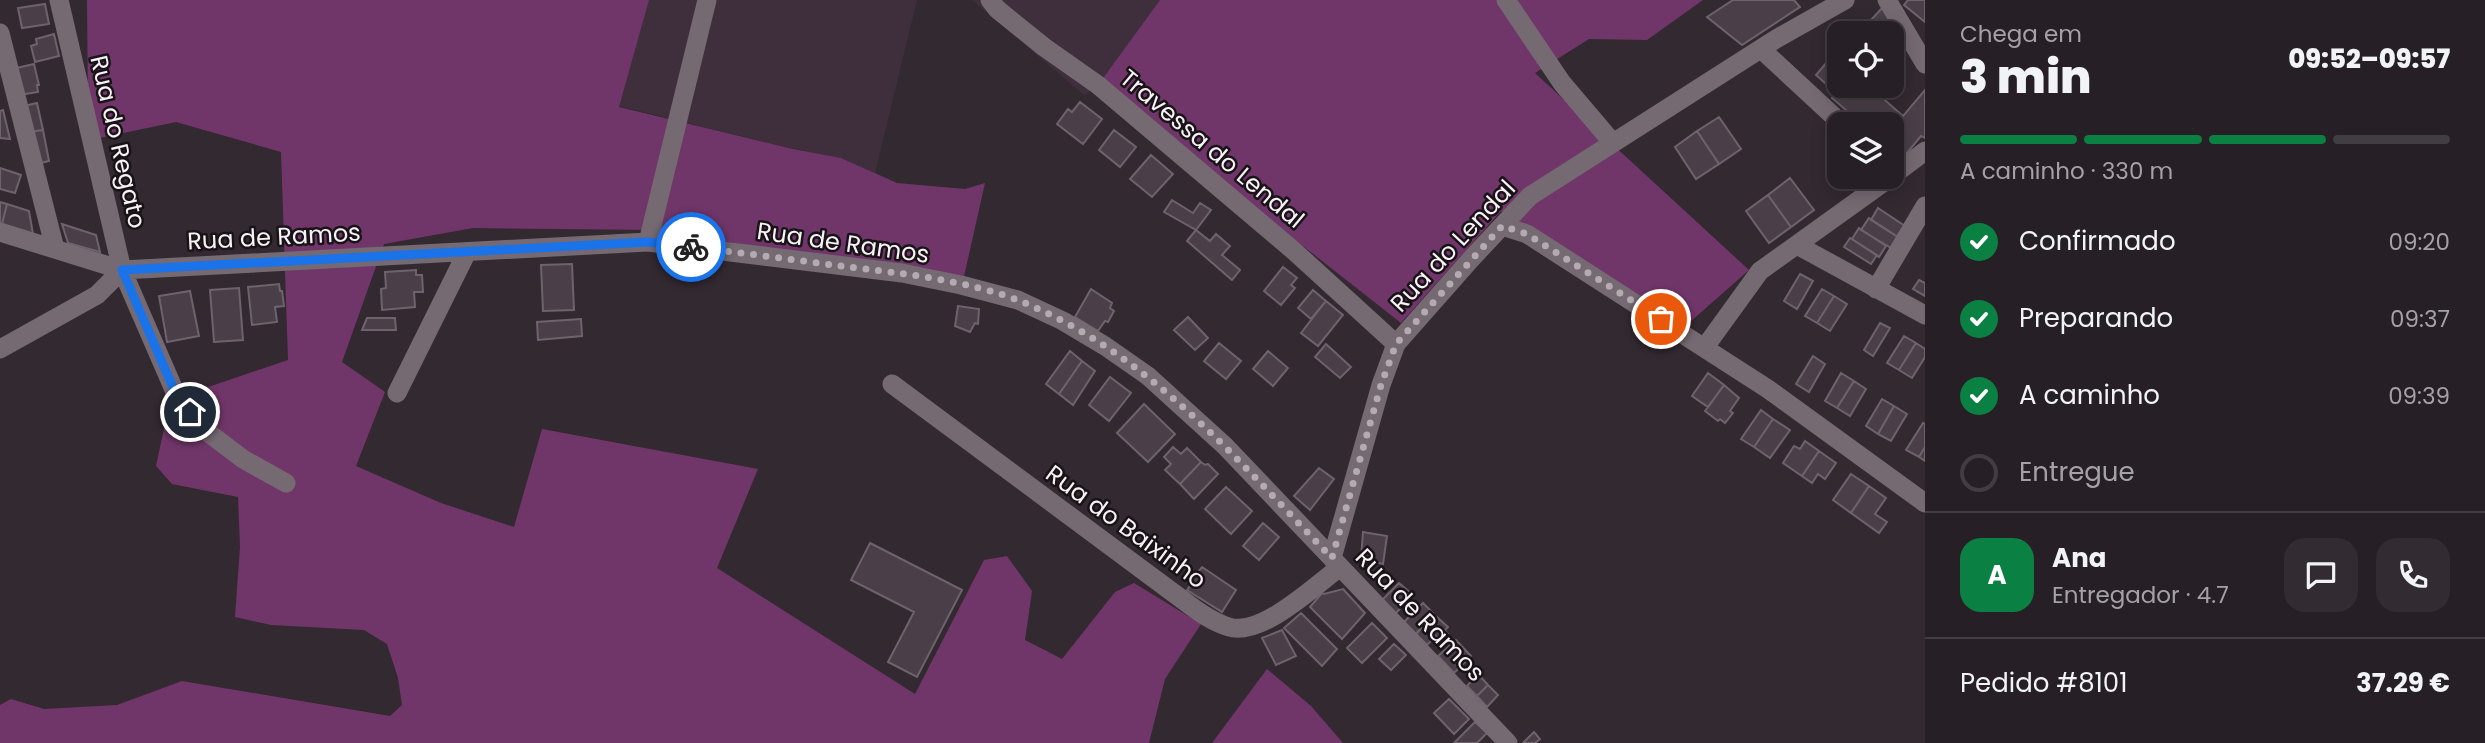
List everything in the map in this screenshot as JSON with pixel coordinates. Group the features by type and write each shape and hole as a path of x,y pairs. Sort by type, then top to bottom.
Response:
{"street":[{"name":"Rua do Regato","path":"60,0 122,270 175,392 206,431 243,459 286,483"},
{"path":"648,242 707,0"},
{"name":"Travessa do Lendal","path":"990,0 997,9 1044,47 1098,85 1294,251 1396,344"},
{"path":"1506,0 1562,83 1613,143"},
{"name":"Rua do Lendal","path":"1336,563 1381,385 1396,344 1502,226 1530,196 1761,49 1845,0"},
{"path":"1886,0 1925,64"},
{"path":"0,33 55,249"},
{"path":"1761,49 1829,112"},
{"path":"1904,166 1925,151"},
{"path":"1705,348 1760,271 1872,189"},
{"path":"1877,289 1925,206"},
{"path":"1502,226 1527,234 1768,389 1925,503"},
{"path":"0,232 122,270 97,295 0,349"},
{"name":"Rua de Ramos","path":"122,270 648,242 902,273 1018,300 1073,327 1148,376 1225,446 1508,743"},
{"path":"1797,245 1925,316"},
{"path":"397,393 467,252"},
{"name":"Rua do Baixinho","path":"892,384 1208,618 1232,628 1253,627 1272,617 1336,563"}],"shaded area":[{"path":"87,0 649,0 619,107 841,158 897,183 965,189 985,183 963,281 656,230 473,228 384,244 342,362 385,392 356,466 441,503 514,527 542,429 758,469 717,568 915,694 984,560 1007,556 1032,591 1025,640 1062,659 1115,592 1134,583 1201,624 1165,679 1149,743 0,743 0,705 11,699 44,709 117,705 182,681 390,716 402,705 398,678 387,644 364,630 271,625 235,617 240,547 238,497 172,484 156,466 170,400 288,360 281,152 176,122 85,141 88,105"},
{"path":"649,0 917,0 875,173 841,158 619,106"},
{"path":"972,0 1160,0 1098,85 1084,95"},
{"path":"1160,0 1703,0 1647,40 1589,39 1535,73 1749,270 1681,330 1501,211 1401,323 1098,85"},
{"path":"1267,669 1311,706 1343,743 1212,743"}],"building":[{"path":"1733,0 1794,0 1800,7 1742,45 1707,17"},
{"path":"1908,0 1925,0 1925,22 1904,5"},
{"path":"45,4 49,24 22,28 18,8"},
{"path":"1882,8 1893,21 1870,21"},
{"path":"54,34 59,56 35,62 31,46 37,44 36,39"},
{"path":"1827,62 1827,85 1816,75"},
{"path":"34,64 38,92 19,95 12,69"},
{"path":"1925,90 1925,138 1921,136 1906,154 1904,152 1904,115"},
{"path":"1832,98 1883,98 1898,112 1848,112"},
{"path":"1080,102 1102,119 1083,144 1057,124 1068,109 1072,112"},
{"path":"37,103 43,130 30,132 24,106"},
{"path":"3,110 10,139 0,138 0,111"},
{"path":"1719,117 1741,149 1719,164 1697,131"},
{"path":"43,130 49,161 37,164 30,132"},
{"path":"1114,130 1136,147 1120,167 1099,150"},
{"path":"1697,131 1719,164 1696,179 1675,147"},
{"path":"1151,155 1173,174 1152,197 1130,179"},
{"path":"0,168 21,175 15,193 0,189"},
{"path":"1790,178 1814,210 1791,227 1768,195"},
{"path":"1768,195 1791,227 1769,243 1746,211"},
{"path":"1172,200 1193,213 1200,203 1211,210 1196,230 1164,212"},
{"path":"0,202 7,204 2,224 0,224"},
{"path":"7,204 29,211 33,234 2,224"},
{"path":"1878,208 1905,226 1898,237 1871,220"},
{"path":"1869,218 1898,237 1891,248 1861,230"},
{"path":"62,224 96,235 100,252 68,243"},
{"path":"1859,228 1886,246 1879,257 1852,239"},
{"path":"1196,230 1210,241 1216,234 1230,246 1222,255 1240,270 1232,280 1187,241"},
{"path":"1850,238 1877,255 1871,264 1844,247"},
{"path":"572,264 574,310 543,311 541,265"},
{"path":"1283,267 1297,278 1291,285 1295,288 1281,305 1264,291"},
{"path":"416,270 416,275 422,275 423,292 414,292 415,307 382,310 381,289 386,288 385,272"},
{"path":"1800,274 1813,281 1797,309 1784,301"},
{"path":"1919,280 1925,283 1925,296 1913,289"},
{"path":"279,284 284,306 275,307 277,322 252,325 248,287"},
{"path":"239,288 243,340 214,342 210,290"},
{"path":"1091,289 1112,303 1110,308 1114,311 1108,322 1105,321 1098,331 1075,317"},
{"path":"1822,289 1834,296 1817,323 1805,316"},
{"path":"1313,290 1326,301 1311,319 1298,308"},
{"path":"190,291 199,336 167,342 159,296"},
{"path":"1834,296 1847,304 1830,331 1817,323"},
{"path":"1326,301 1343,315 1318,346 1301,333"},
{"path":"958,306 979,309 978,324 975,323 970,332 955,326"},
{"path":"1188,317 1208,338 1195,350 1174,330"},
{"path":"367,318 395,318 396,330 362,330"},
{"path":"581,319 582,336 538,340 537,322"},
{"path":"1880,323 1890,328 1873,356 1864,350"},
{"path":"1904,336 1916,343 1899,370 1887,363"},
{"path":"1219,343 1241,361 1226,379 1204,361"},
{"path":"1916,343 1925,349 1925,357 1912,378 1899,370"},
{"path":"1326,344 1351,367 1340,378 1315,357"},
{"path":"1070,351 1082,361 1059,394 1046,384"},
{"path":"1268,351 1288,368 1273,386 1253,369"},
{"path":"1813,356 1825,364 1809,392 1796,384"},
{"path":"1082,361 1095,371 1073,405 1059,394"},
{"path":"1708,373 1724,385 1708,407 1692,396"},
{"path":"1841,373 1854,381 1837,408 1825,401"},
{"path":"1110,377 1131,393 1109,421 1089,405"},
{"path":"1854,381 1866,389 1850,416 1837,408"},
{"path":"1724,385 1739,398 1725,423 1705,411"},
{"path":"1882,399 1894,406 1878,434 1866,426"},
{"path":"1144,404 1175,434 1148,462 1117,433"},
{"path":"1894,406 1907,414 1891,441 1878,434"},
{"path":"1761,410 1773,419 1754,447 1741,439"},
{"path":"1773,419 1790,430 1770,458 1754,447"},
{"path":"1923,423 1925,447 1919,457 1906,450"},
{"path":"1805,441 1819,451 1802,476 1783,463 1794,446 1800,449"},
{"path":"1173,447 1181,454 1187,448 1201,462 1180,484 1165,470 1171,464 1164,457"},
{"path":"1925,447 1925,461 1919,457"},
{"path":"1819,451 1836,463 1825,479 1818,474 1812,483 1802,476"},
{"path":"1201,462 1208,464 1218,474 1194,499 1180,484"},
{"path":"1319,468 1334,479 1310,510 1294,496"},
{"path":"1851,474 1869,486 1851,513 1833,500"},
{"path":"1869,486 1886,498 1875,514 1887,522 1879,533 1851,513"},
{"path":"1226,487 1252,511 1231,534 1205,509"},
{"path":"1263,523 1279,537 1259,560 1243,546"},
{"path":"1363,532 1387,536 1383,564 1361,559"},
{"path":"870,543 962,590 917,677 888,662 914,612 851,580"},
{"path":"1202,567 1236,590 1222,612 1187,590"},
{"path":"1399,583 1413,595 1395,614 1382,600"},
{"path":"1343,589 1365,613 1342,639 1310,607 1322,593"},
{"path":"1423,603 1433,613 1416,634 1404,622"},
{"path":"1301,613 1337,649 1322,666 1284,628"},
{"path":"1437,617 1448,627 1445,630 1448,634 1440,641 1436,636 1427,645 1416,634 1429,620 1432,622"},
{"path":"1372,623 1387,638 1362,663 1347,648"},
{"path":"1282,630 1296,656 1276,665 1262,638"},
{"path":"1456,640 1471,656 1454,673 1438,656"},
{"path":"1394,644 1406,655 1391,670 1379,659"},
{"path":"1478,674 1488,685 1477,696 1467,686"},
{"path":"1488,685 1498,695 1487,707 1477,696"},
{"path":"1449,699 1469,719 1454,734 1434,713"},
{"path":"1475,722 1487,733 1477,743 1454,743"},
{"path":"1534,732 1540,739 1535,743 1523,743"}],"way so far":[{"path":"691,247 902,273 1018,300 1063,321 1148,376 1190,413 1332,558 1381,385 1396,344 1502,226 1527,234 1661,319"}],"route":[{"path":"190,412 175,392 122,270 648,242 691,247"}]}
